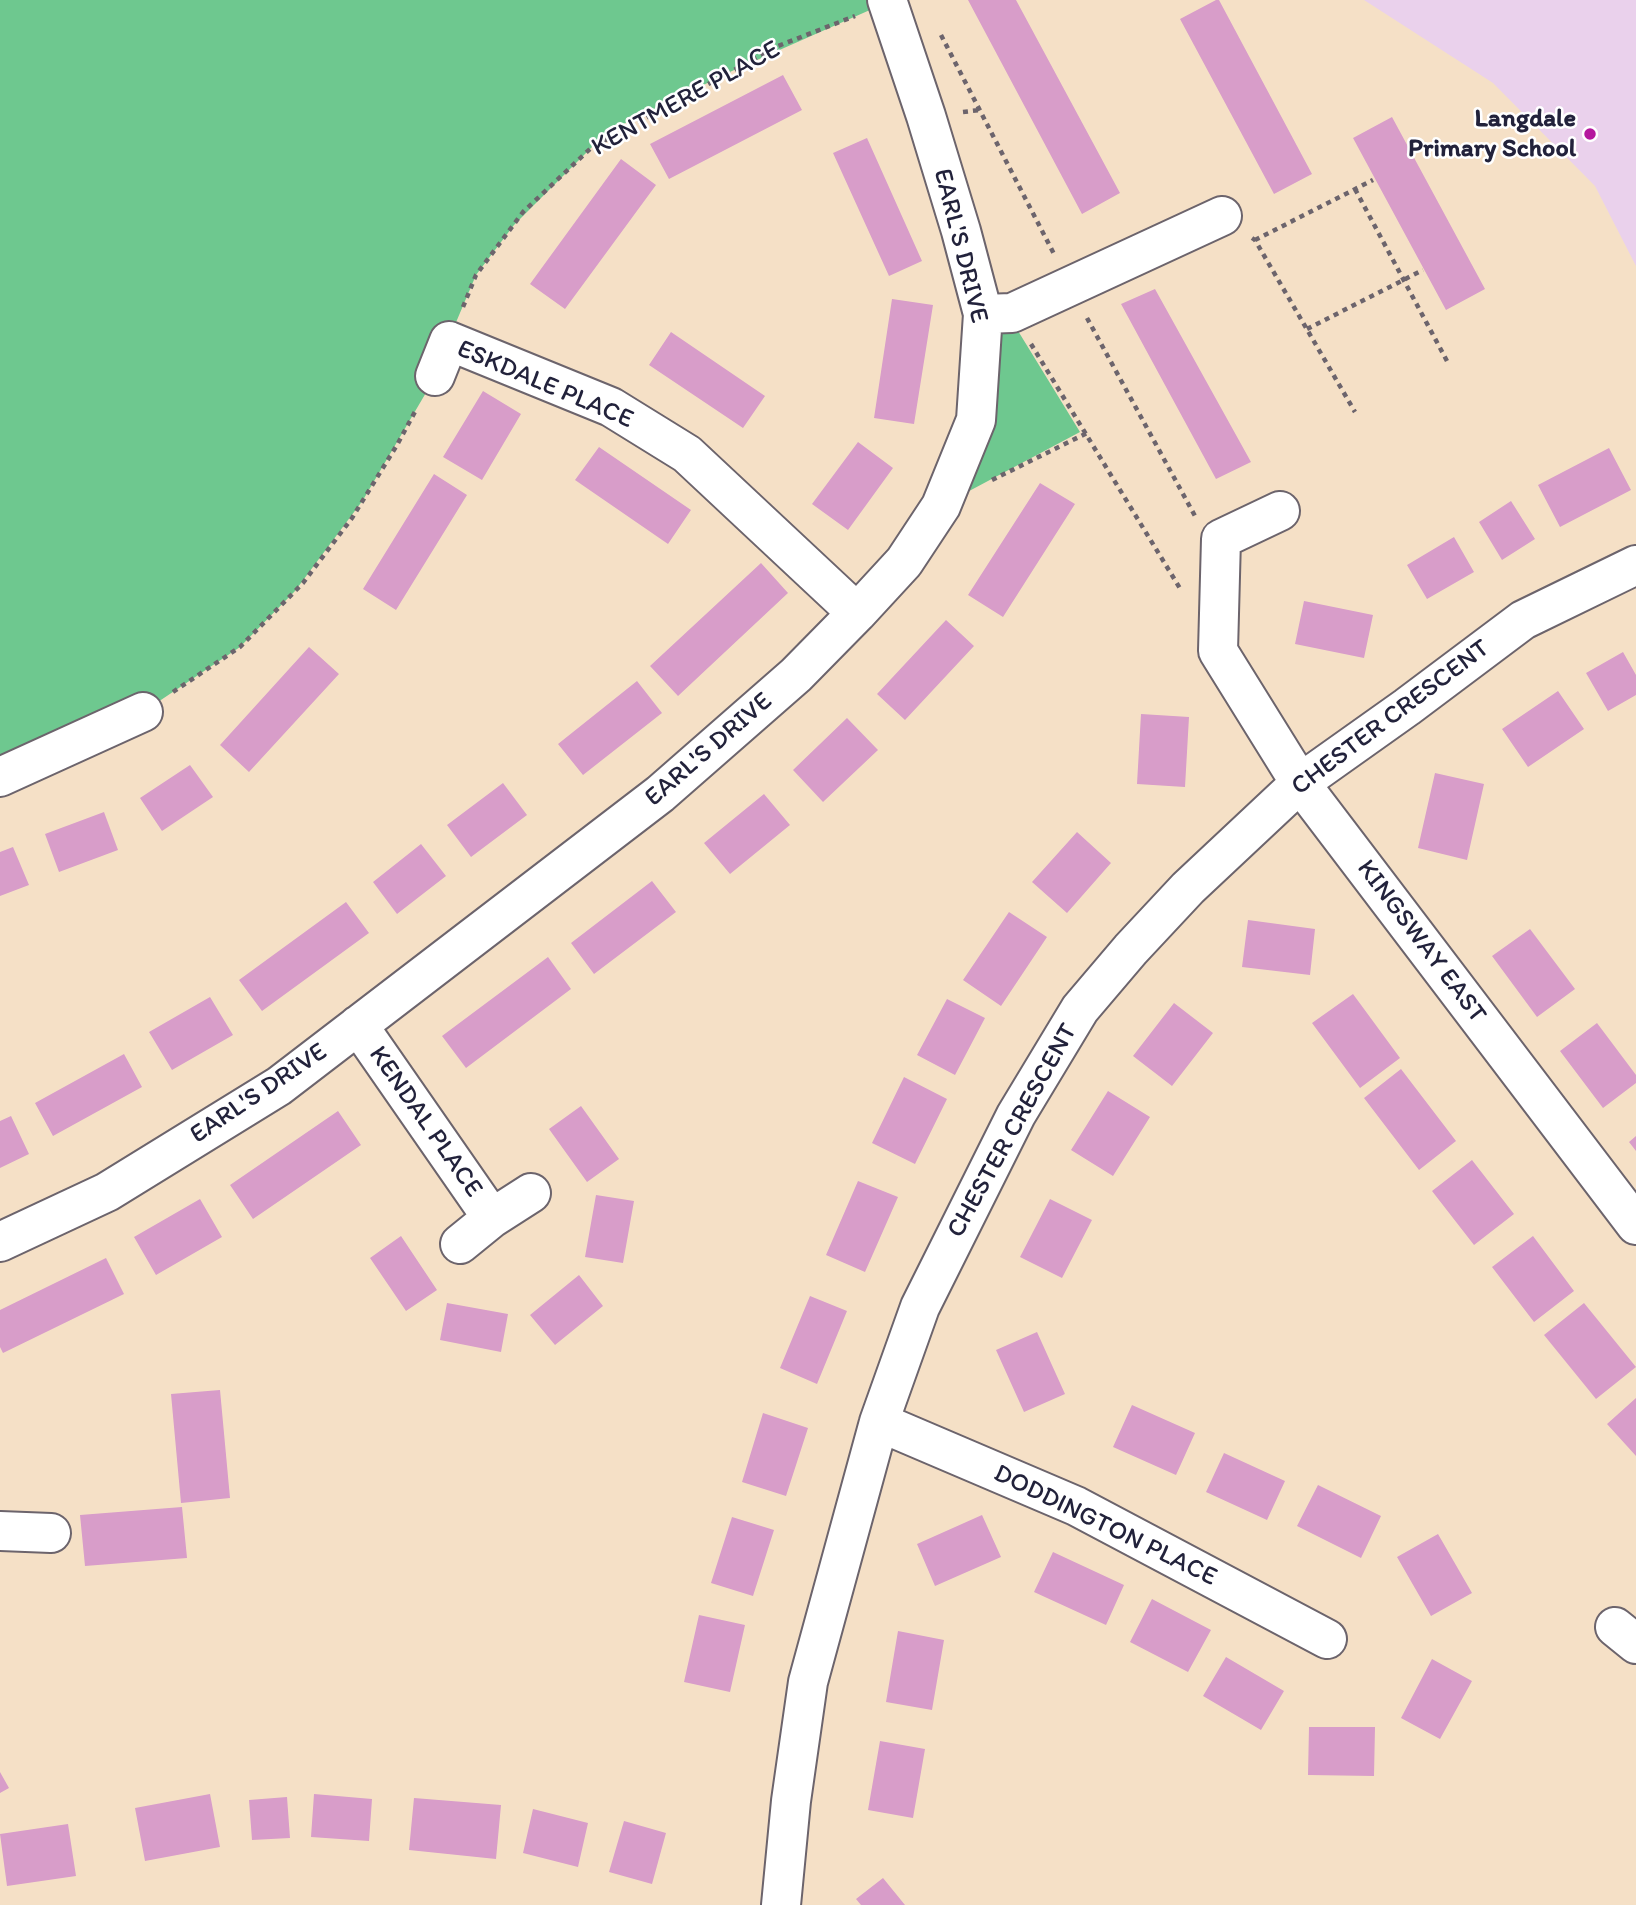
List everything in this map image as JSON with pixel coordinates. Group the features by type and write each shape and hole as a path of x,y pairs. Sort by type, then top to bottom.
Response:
{"street":[{"name":"EARL'S DRIVE","path":"0,1242 107,1192 279,1086 660,794 796,675 904,562 941,506 976,420 997,313 953,205 888,1"},
{"path":"997,313 1076,298 1222,216"},
{"name":"ESKDALE PLACE","path":"435,376 449,341 611,407 687,454 857,613"},
{"path":"1220,563 1221,539 1280,510"},
{"name":"KINGSWAY EAST","path":"1220,563 1218,651 1300,783 1636,1225"},
{"name":"CHESTER CRESCENT","path":"781,1905 791,1801 808,1682 879,1422 920,1307 1016,1115 1080,1009 1131,948 1188,888 1300,783 1523,620 1636,565"},
{"path":"0,777 143,712"},
{"name":"KENDAL PLACE","path":"358,1026 492,1218"},
{"name":"KENDAL PLACE","path":"460,1244 492,1218 531,1193"},
{"name":"DODDINGTON PLACE","path":"879,1422 1076,1506 1327,1639"},
{"path":"0,1531 51,1533"}],"path":[{"name":"KENTMERE PLACE","path":"449,341 476,275 523,212 591,148 778,46 888,1"},
{"path":"936,26 1076,298 1220,563"},
{"path":"1255,240 1373,180"},
{"path":"1354,189 1447,361"},
{"path":"1222,216 1255,240 1355,412"},
{"path":"1307,329 1423,270"},
{"path":"997,313 1087,433 1183,594"},
{"path":"143,712 240,647 303,583 352,518 435,376"},
{"path":"941,506 1087,433"}],"shaded area":[{"name":"Langdale Primary School","path":"1364,0 1636,0 1636,266 1595,186 1493,83"}],"green space":[{"path":"0,0 888,2 732,71 607,132 514,225 476,275 427,391 363,500 295,591 240,647 143,712 0,777"},
{"path":"983,314 1015,326 1080,432 941,506"}],"building":[{"path":"968,0 1016,0 1120,193 1082,214"},
{"path":"1219,0 1312,174 1274,194 1180,19"},
{"path":"783,75 802,110 669,179 650,144"},
{"path":"1392,117 1485,289 1446,310 1353,138"},
{"path":"867,138 922,261 889,276 833,153"},
{"path":"621,159 656,185 565,309 530,284"},
{"path":"1155,289 1251,462 1216,479 1121,304"},
{"path":"892,299 933,305 914,424 874,418"},
{"path":"671,332 765,396 743,428 649,365"},
{"path":"483,391 521,414 482,480 443,457"},
{"path":"858,442 893,468 848,530 812,504"},
{"path":"599,447 691,510 668,544 575,480"},
{"path":"1609,448 1631,490 1560,527 1538,485"},
{"path":"434,474 467,495 396,610 363,589"},
{"path":"1040,483 1075,504 1003,617 968,595"},
{"path":"1511,501 1535,539 1502,560 1479,522"},
{"path":"1454,537 1474,572 1427,599 1407,565"},
{"path":"761,563 788,593 678,696 650,666"},
{"path":"1304,601 1373,615 1364,658 1295,644"},
{"path":"946,620 974,646 905,720 877,694"},
{"path":"309,647 339,674 249,772 220,745"},
{"path":"1623,652 1636,675 1636,695 1608,711 1586,673"},
{"path":"637,681 662,713 583,775 558,744"},
{"path":"1558,691 1584,729 1528,767 1502,729"},
{"path":"1141,714 1189,717 1185,787 1137,784"},
{"path":"847,718 878,750 823,802 793,770"},
{"path":"190,765 213,797 162,831 140,798"},
{"path":"1435,773 1484,784 1467,860 1418,848"},
{"path":"503,783 527,815 471,857 447,825"},
{"path":"764,794 790,825 730,874 704,843"},
{"path":"104,812 118,850 59,872 45,834"},
{"path":"1077,832 1111,863 1067,913 1032,882"},
{"path":"421,844 446,876 397,914 373,882"},
{"path":"13,847 29,885 0,896 0,852"},
{"path":"652,881 676,912 594,974 571,943"},
{"path":"346,902 369,933 262,1011 239,980"},
{"path":"1009,912 1047,937 1001,1006 963,980"},
{"path":"1248,920 1315,929 1310,975 1242,967"},
{"path":"1530,929 1575,989 1537,1017 1492,956"},
{"path":"548,957 571,989 466,1068 442,1036"},
{"path":"1353,994 1400,1058 1360,1088 1312,1023"},
{"path":"210,997 233,1035 172,1070 149,1032"},
{"path":"947,999 985,1018 955,1075 917,1055"},
{"path":"1174,1003 1213,1033 1172,1086 1133,1056"},
{"path":"1597,1023 1636,1075 1636,1083 1603,1108 1560,1051"},
{"path":"124,1054 142,1087 53,1136 35,1103"},
{"path":"1401,1069 1456,1141 1419,1170 1364,1098"},
{"path":"904,1077 947,1099 915,1164 872,1143"},
{"path":"1108,1091 1150,1117 1113,1176 1071,1150"},
{"path":"581,1106 619,1159 587,1182 549,1129"},
{"path":"338,1111 361,1145 253,1219 230,1185"},
{"path":"11,1116 29,1154 0,1168 0,1121"},
{"path":"1636,1136 1636,1151 1629,1142"},
{"path":"1472,1160 1514,1214 1474,1245 1432,1191"},
{"path":"858,1181 898,1197 865,1272 826,1255"},
{"path":"596,1195 634,1201 623,1263 585,1257"},
{"path":"200,1199 222,1237 156,1275 134,1237"},
{"path":"1050,1199 1092,1220 1062,1278 1020,1257"},
{"path":"401,1236 437,1290 406,1311 370,1258"},
{"path":"1533,1236 1574,1291 1534,1322 1492,1267"},
{"path":"106,1258 124,1294 3,1353 0,1347 0,1310"},
{"path":"579,1275 603,1306 555,1345 530,1315"},
{"path":"810,1296 847,1311 817,1384 780,1368"},
{"path":"447,1303 508,1314 501,1352 440,1340"},
{"path":"1584,1303 1636,1367 1596,1399 1544,1335"},
{"path":"1037,1332 1065,1394 1024,1412 996,1350"},
{"path":"220,1390 230,1498 181,1503 171,1394"},
{"path":"1636,1398 1636,1456 1607,1424"},
{"path":"1132,1405 1195,1433 1176,1475 1113,1447"},
{"path":"763,1413 808,1428 786,1496 742,1482"},
{"path":"1224,1453 1285,1481 1267,1520 1206,1492"},
{"path":"1318,1485 1381,1516 1361,1558 1297,1526"},
{"path":"182,1507 187,1558 85,1566 80,1515"},
{"path":"982,1515 1001,1557 935,1586 917,1544"},
{"path":"732,1517 774,1530 753,1596 711,1583"},
{"path":"1438,1534 1472,1593 1431,1616 1397,1557"},
{"path":"1053,1552 1124,1585 1106,1625 1034,1592"},
{"path":"1152,1599 1211,1630 1188,1672 1130,1642"},
{"path":"699,1615 745,1625 730,1692 684,1682"},
{"path":"898,1631 944,1640 932,1710 886,1702"},
{"path":"1226,1657 1284,1691 1261,1730 1203,1696"},
{"path":"1432,1659 1472,1681 1440,1739 1401,1718"},
{"path":"1309,1727 1375,1727 1374,1776 1308,1775"},
{"path":"880,1741 925,1749 913,1818 868,1810"},
{"path":"0,1772 9,1788 0,1793"},
{"path":"210,1794 220,1847 145,1861 135,1808"},
{"path":"314,1794 372,1799 369,1841 311,1837"},
{"path":"287,1797 290,1838 252,1840 249,1800"},
{"path":"414,1798 501,1805 496,1859 409,1850"},
{"path":"533,1809 588,1823 578,1867 523,1853"},
{"path":"624,1821 666,1833 652,1884 609,1872"},
{"path":"68,1824 76,1876 7,1886 0,1834"},
{"path":"883,1878 905,1905 861,1905 856,1899"}],"place":[{"name":"Langdale Primary School","path":"1590,134"}]}
